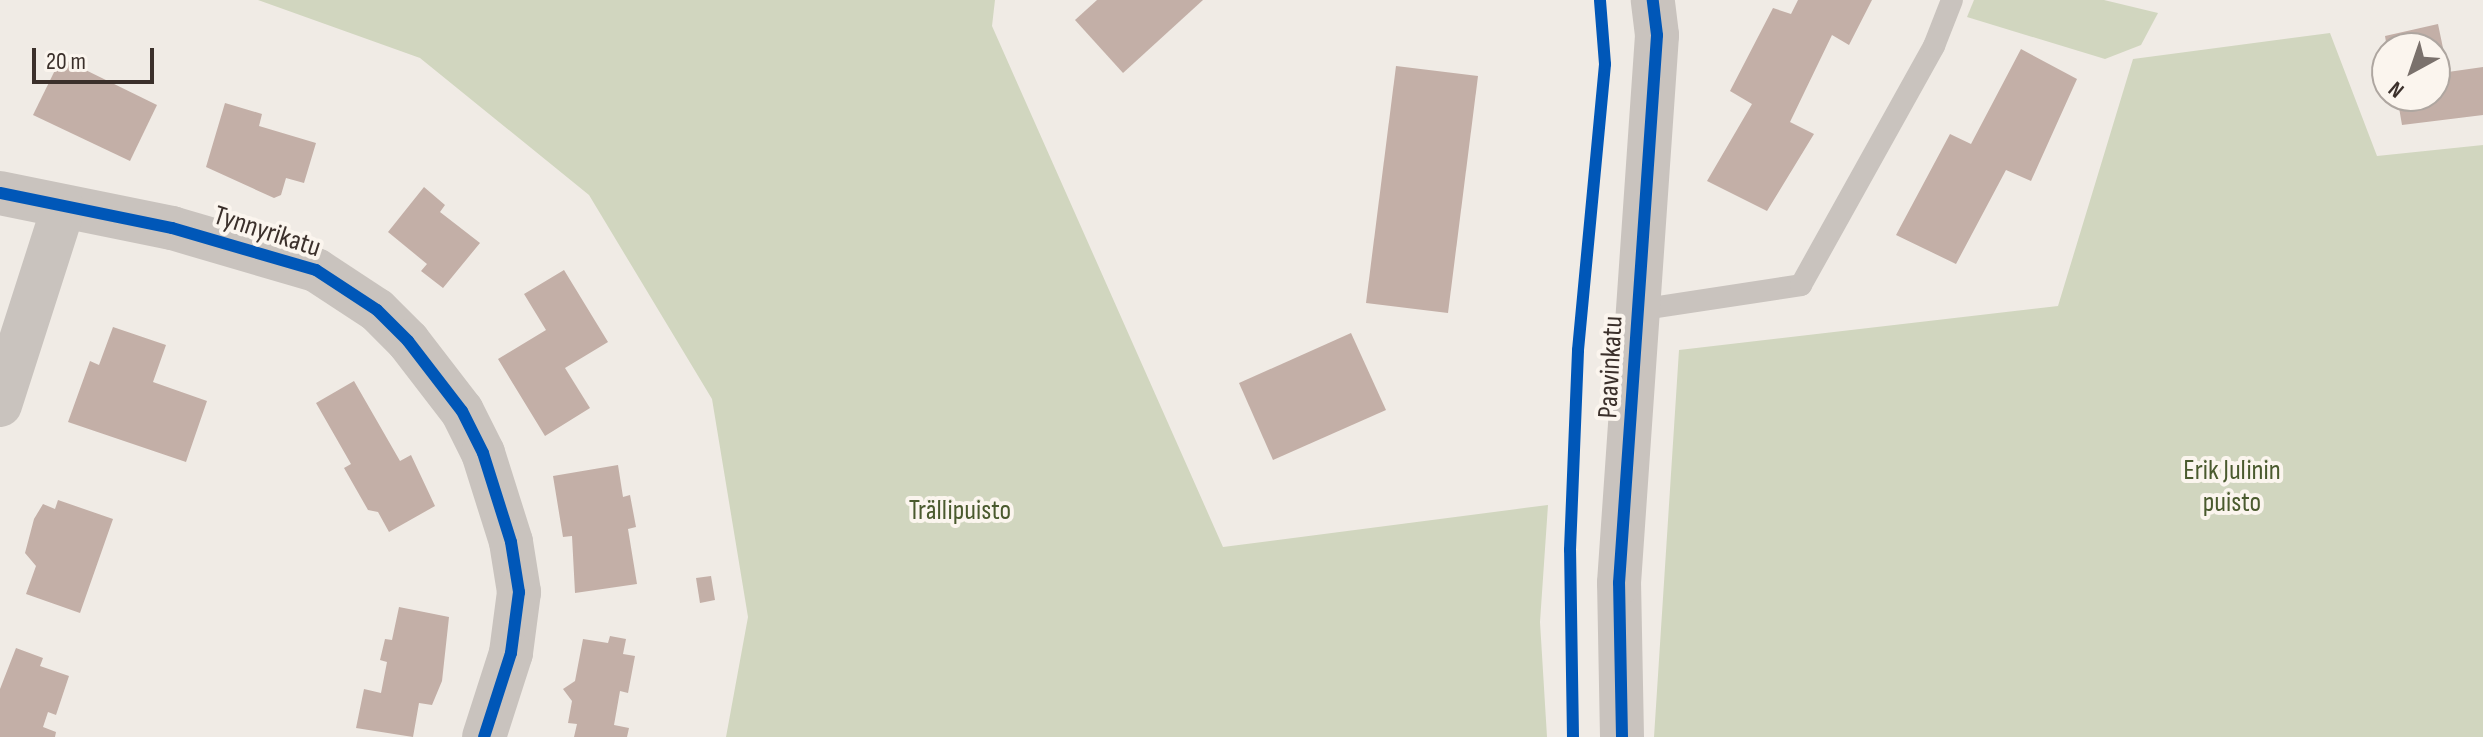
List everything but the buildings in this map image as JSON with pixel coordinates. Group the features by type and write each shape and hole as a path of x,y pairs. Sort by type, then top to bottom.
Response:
{"street":[{"name":"Paavinkatu","path":"1622,737 1619,583 1661,8"},
{"name":"Tynnyrikatu","path":"0,193 63,209 172,228 316,270 377,310 436,374 483,453 511,542 519,592 511,653 484,737"},
{"path":"0,405 63,209"}],"lane":[{"path":"1638,310 1801,285 1934,46 1952,0"}],"green space":[{"name":"Trällipuisto","path":"258,0 995,0 992,26 1223,547 1548,505 1540,622 1547,737 726,737 748,617 712,399 589,195 420,58"},
{"path":"1974,0 2104,0 2158,13 2141,45 2105,59 1967,17"},
{"name":"Erik Julinin puisto","path":"2330,33 2377,156 2483,145 2483,737 1654,737 1679,350 2058,306 2133,59"}],"cycle path":[{"path":"1573,737 1570,550 1578,350 1605,64 1600,0"},
{"path":"1622,737 1619,583 1657,35 1653,0"},
{"path":"0,193 172,228 316,270 377,310 408,341 462,411 483,453 511,542 519,592 511,653 484,737"}]}
